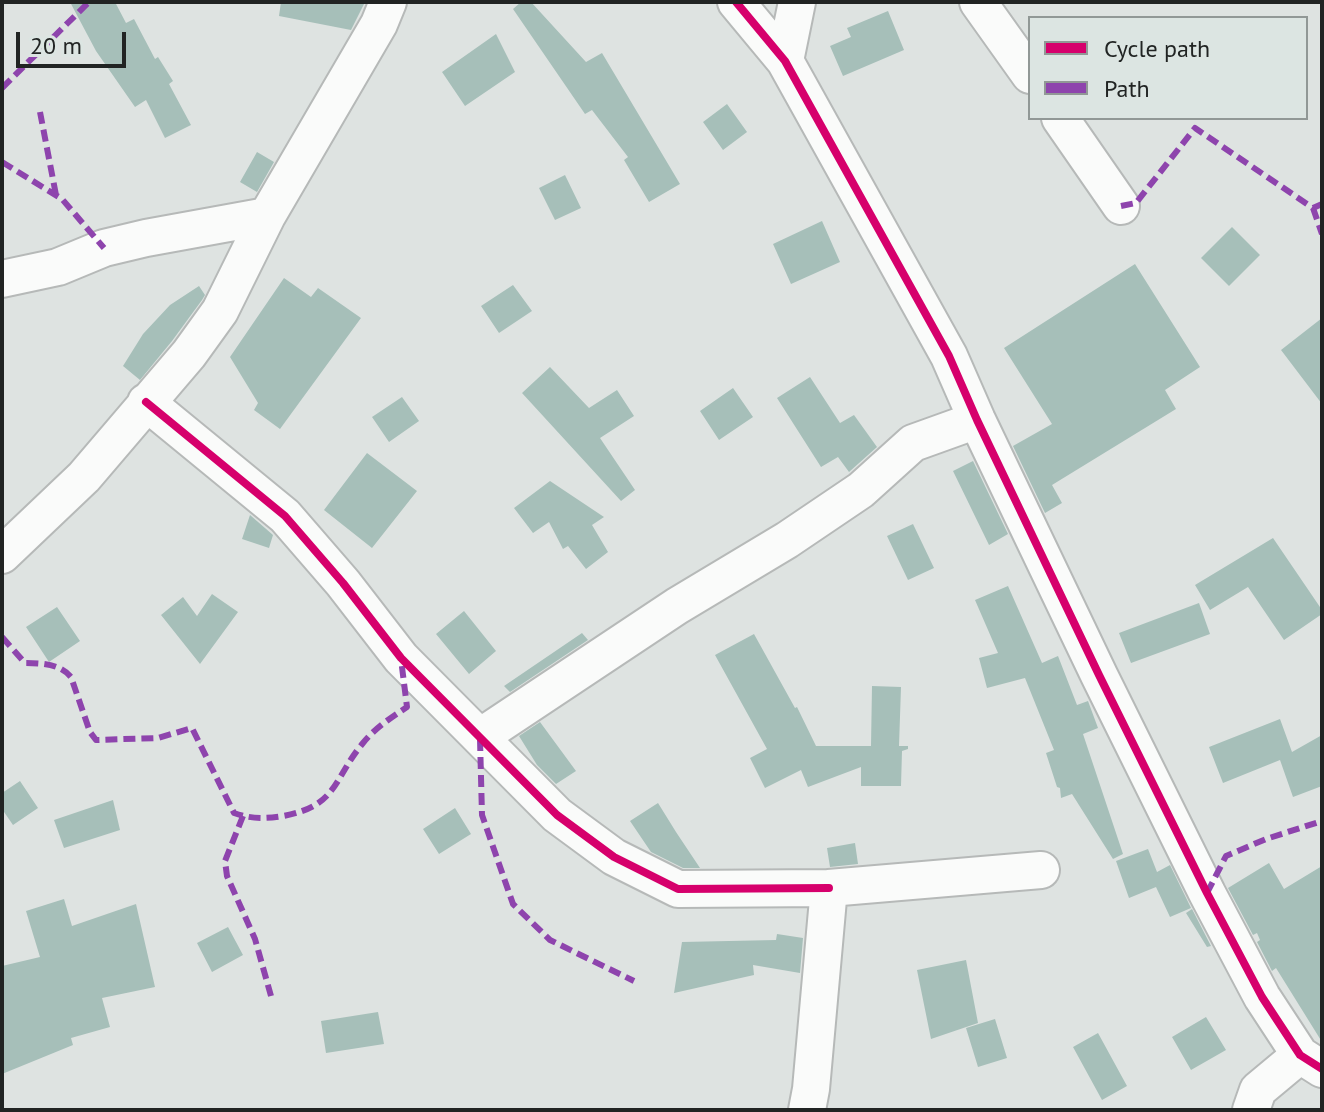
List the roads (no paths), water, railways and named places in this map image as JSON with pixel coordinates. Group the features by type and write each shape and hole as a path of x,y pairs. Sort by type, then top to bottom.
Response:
{"street":[{"path":"2,555 84,477 189,354 220,311 267,216 379,24 388,2"},
{"path":"736,2 785,61 949,356 977,420 1207,893 1262,997 1311,1062 1258,1090 1251,1110"},
{"path":"785,61 797,2"},
{"path":"978,2 1028,72"},
{"path":"1061,120 1121,206"},
{"path":"2,279 58,267 104,248 146,238 267,216"},
{"path":"146,402 285,516 343,583 401,658 557,815 614,857 660,882 678,889 829,888 1041,870"},
{"path":"480,737 677,606 787,540 861,490 913,443 977,420"},
{"path":"807,1110 829,888"}]}
